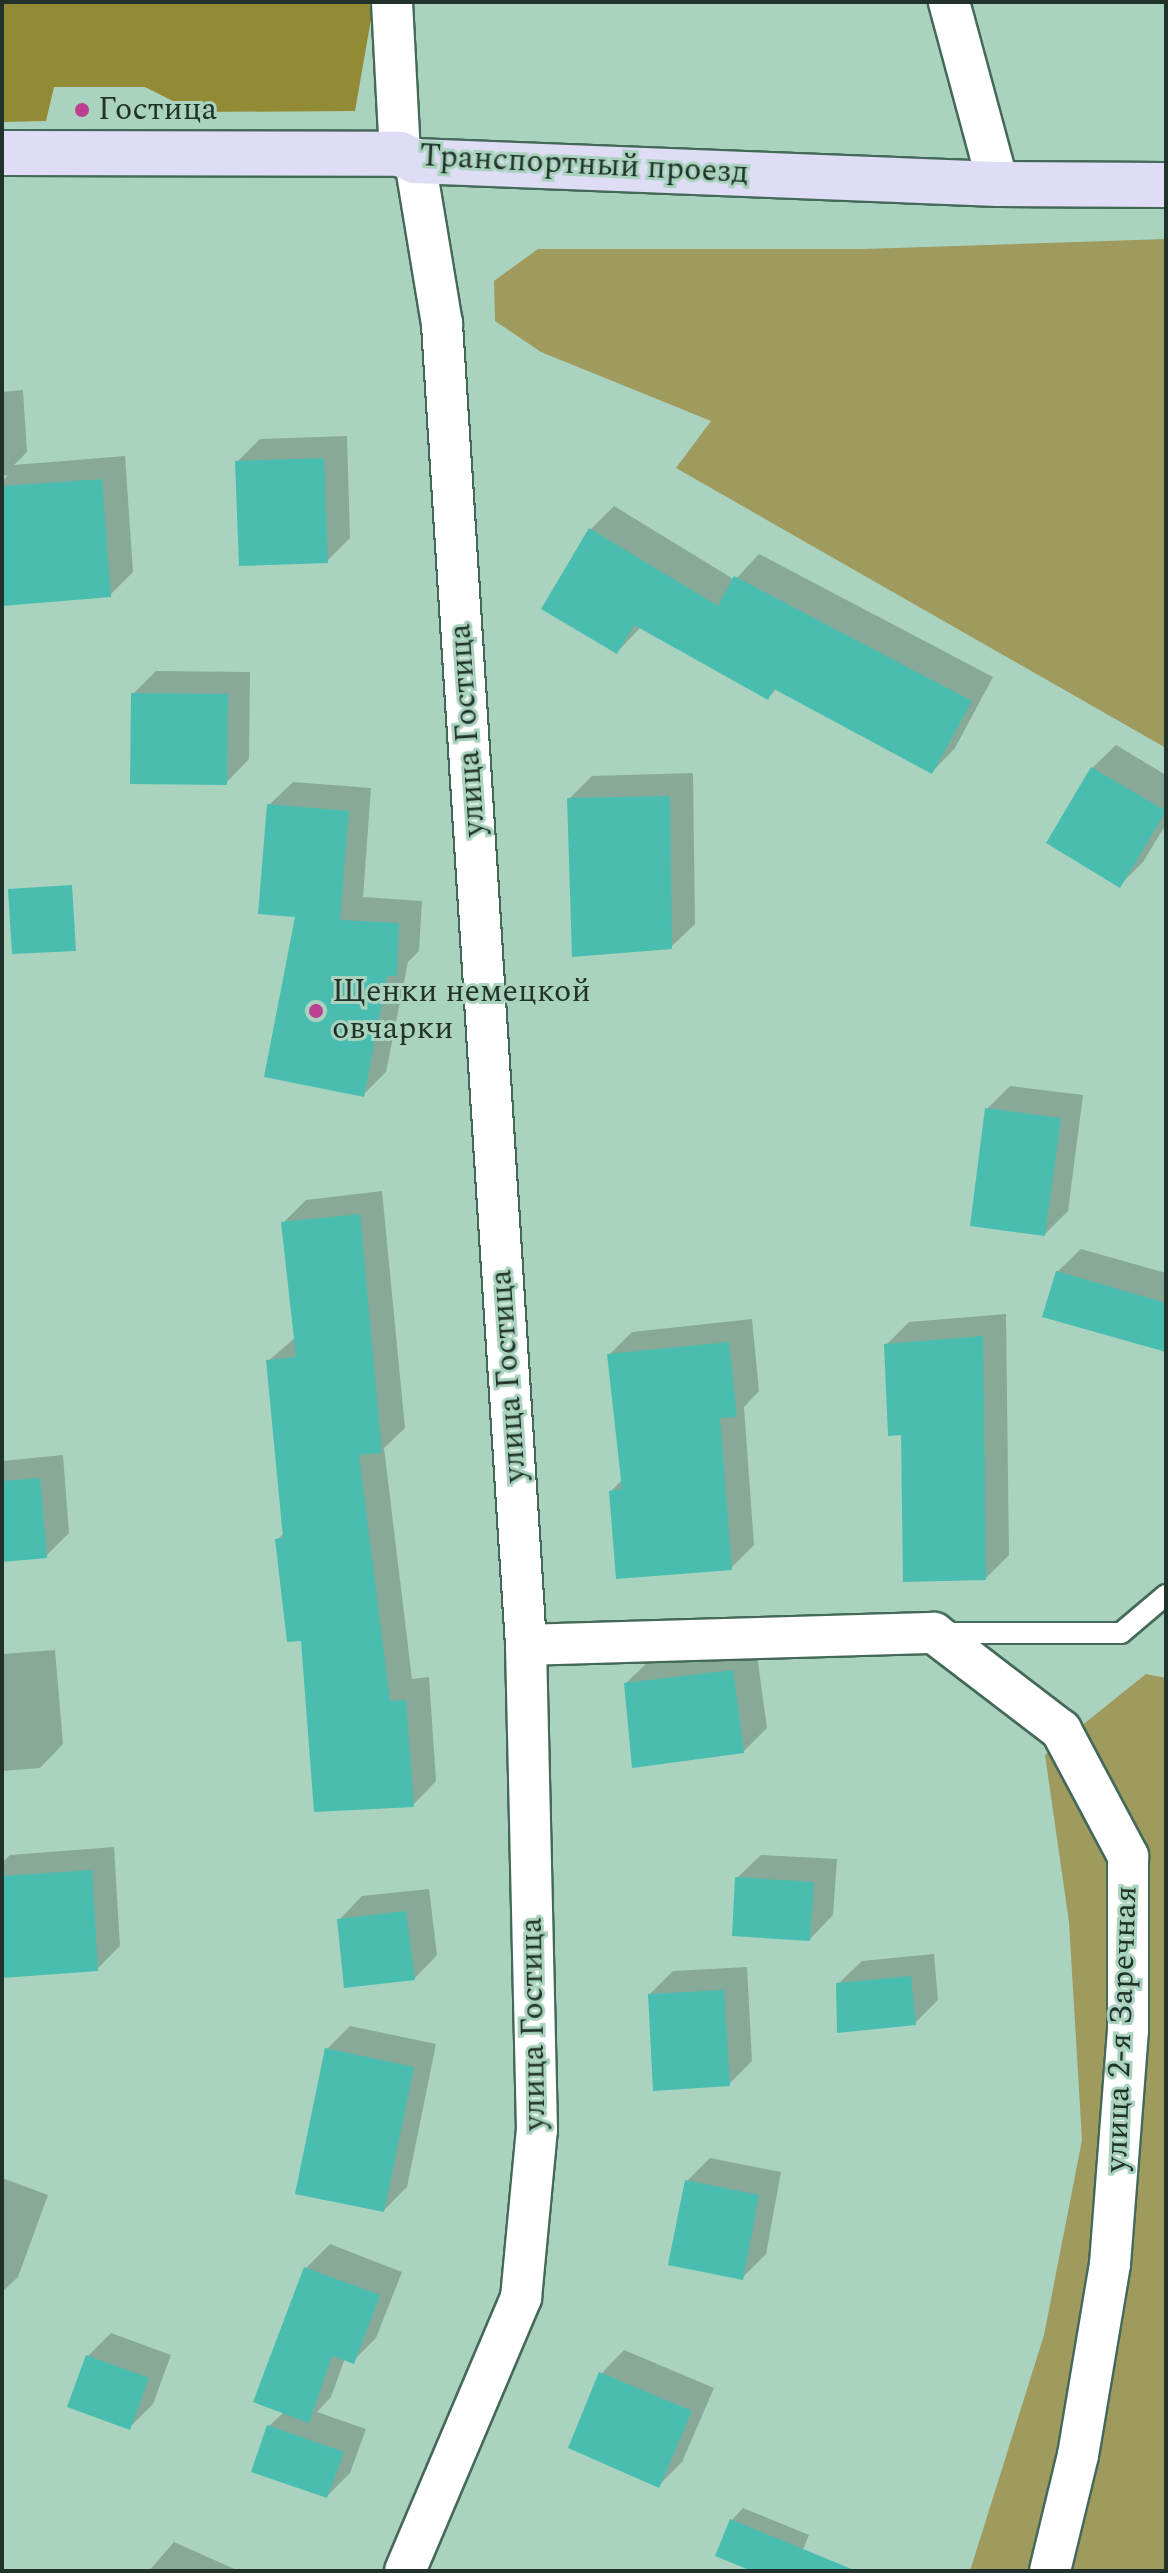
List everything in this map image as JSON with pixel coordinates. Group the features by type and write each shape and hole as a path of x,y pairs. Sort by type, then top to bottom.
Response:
{"main road":[{"name":"Транспортный проезд","path":"2,153 407,158 998,184 1166,185"}],"street":[{"name":"улица Гостица","path":"392,2 407,158 442,324 526,1645 537,2130 521,2298 405,2571"},
{"path":"949,2 998,184"},
{"path":"526,1645 934,1633"},
{"name":"улица 2-я Заречная","path":"934,1633 1061,1730 1128,1856 1128,2030 1110,2264 1078,2455 1050,2571"}],"lane":[{"path":"934,1633 1121,1633 1166,1595"}],"shaded area":[{"path":"2,2 374,2 355,111 195,112 145,87 54,87 46,121 2,122"},
{"path":"1166,239 1166,748 676,468 711,421 541,352 495,321 494,281 538,249 864,249"},
{"path":"1146,1674 1166,1678 1166,2571 970,2571 1044,2335 1082,2140 1069,1922 1045,1755"}],"building":[{"path":"324,458 328,563 239,566 235,461"},
{"path":"102,479 111,597 2,606 2,486"},
{"path":"589,528 718,606 734,576 972,701 932,774 774,689 768,700 634,625 617,654 541,609"},
{"path":"131,693 228,694 227,785 130,784"},
{"path":"1091,767 1166,811 1120,888 1046,843"},
{"path":"670,796 672,949 572,957 567,798"},
{"path":"267,804 349,811 340,920 399,923 397,976 387,976 364,1097 264,1077 295,917 258,914"},
{"path":"72,885 76,951 12,954 8,889"},
{"path":"985,1108 1061,1118 1045,1236 970,1226"},
{"path":"360,1214 382,1453 359,1455 390,1701 406,1700 414,1807 314,1812 301,1641 287,1642 275,1539 283,1538 266,1360 296,1357 281,1222"},
{"path":"1056,1271 1166,1303 1166,1352 1042,1317"},
{"path":"983,1336 986,1580 903,1582 901,1435 888,1436 884,1344"},
{"path":"729,1342 737,1417 720,1418 732,1570 616,1579 609,1491 622,1489 607,1354"},
{"path":"40,1478 47,1558 2,1562 2,1481"},
{"path":"733,1670 744,1753 632,1768 624,1683"},
{"path":"92,1870 98,1971 2,1978 2,1876"},
{"path":"735,1877 814,1882 810,1941 732,1936"},
{"path":"406,1911 415,1980 344,1988 337,1919"},
{"path":"911,1976 916,2025 837,2033 836,1983"},
{"path":"724,1990 730,2086 653,2091 648,1994"},
{"path":"325,2048 414,2067 384,2212 295,2194"},
{"path":"685,2180 759,2195 743,2280 668,2265"},
{"path":"304,2267 380,2295 354,2364 332,2356 309,2423 253,2402"},
{"path":"86,2355 149,2378 130,2430 67,2407"},
{"path":"599,2372 692,2411 659,2488 568,2448"},
{"path":"267,2425 344,2452 327,2498 251,2472"},
{"path":"730,2519 854,2571 752,2571 715,2556"}],"place":[{"name":"Гостица","path":"82,110"},
{"name":"Щенки немецкой овчарки","path":"316,1011"}]}
